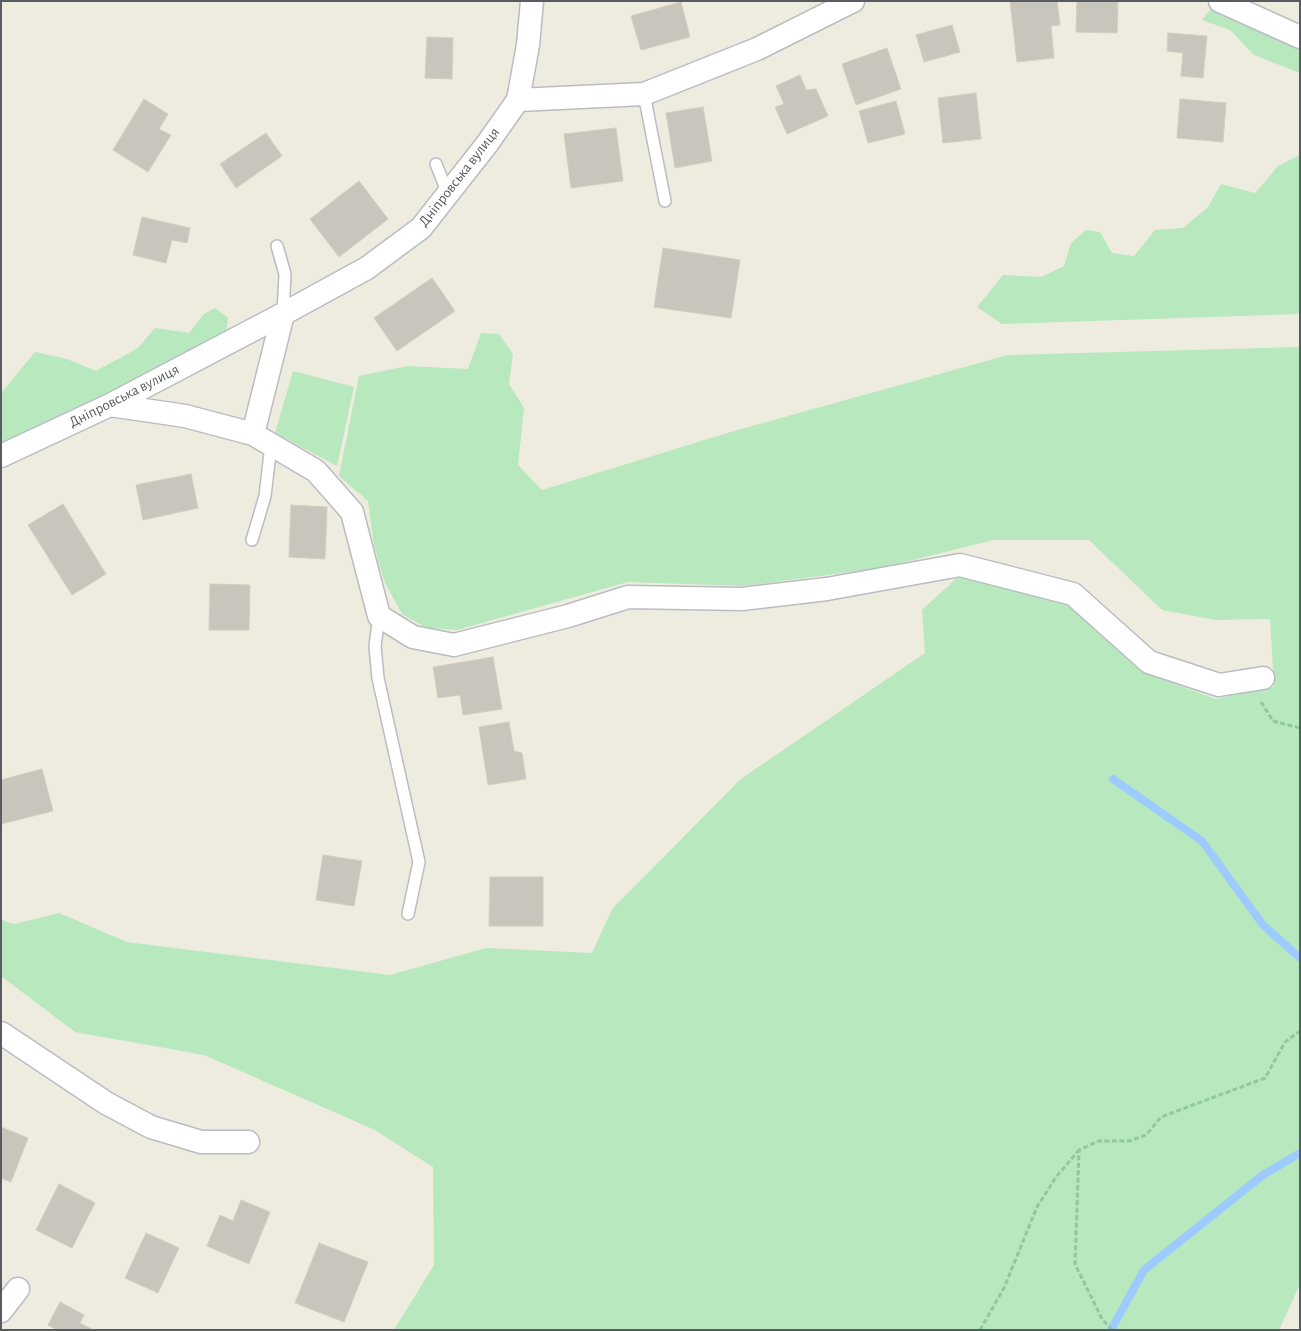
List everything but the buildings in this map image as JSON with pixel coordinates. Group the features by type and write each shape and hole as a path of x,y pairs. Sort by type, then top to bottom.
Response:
{"street":[{"path":"532,1 528,45 518,100 644,94 757,49 853,1"},
{"path":"1220,1 1300,37"},
{"name":"Дніпровська вулиця","path":"1,456 110,405 367,268 421,228 487,144 518,100"},
{"path":"262,439 283,314"},
{"path":"110,405 185,416 262,439 316,472 352,512 379,616 413,637 454,646 568,616 628,597 742,599 827,589 960,565 1073,594 1149,662 1219,685 1255,679"},
{"path":"1,1033 106,1102 152,1127 201,1142 248,1142"},
{"path":"1,1311 18,1289"}],"lane":[{"path":"644,94 665,201"},
{"path":"436,164 448,194"},
{"path":"277,246 285,274 283,314"},
{"path":"252,540 264,496 262,439"},
{"path":"379,616 375,646 378,678 419,862 408,914"}],"path":[{"path":"1255,679 1273,720 1300,728"},
{"path":"980,1330 1004,1288 1037,1207 1056,1177 1079,1150 1099,1141 1128,1141 1146,1135 1161,1117 1185,1110 1265,1078 1286,1042 1300,1031"},
{"path":"1079,1150 1075,1264 1102,1319 1112,1330"}],"green space":[{"path":"1212,7 1291,46 1300,48 1300,73 1254,55 1230,30 1202,20"},
{"path":"1300,155 1300,314 1002,324 977,307 1003,275 1041,277 1064,266 1071,243 1086,230 1100,232 1112,253 1134,256 1155,230 1183,228 1208,207 1221,184 1255,193 1278,166"},
{"path":"215,308 228,318 226,333 105,397 1,446 1,393 35,352 67,359 96,371 138,348 155,328 189,333 204,314"},
{"path":"481,333 499,334 513,354 509,384 524,408 518,465 542,490 734,431 1008,355 1300,347 1300,1284 1279,1330 394,1330 434,1265 433,1167 375,1130 204,1055 75,1032 1,976 1,920 14,924 59,913 127,942 390,975 486,948 592,953 612,909 741,779 925,653 922,610 959,576 1068,605 1145,672 1215,699 1274,687 1270,619 1216,620 1162,610 1089,540 994,540 880,568 744,586 628,582 457,630 427,628 402,614 385,583 374,546 368,501 339,476 359,376 407,366 468,369"},
{"path":"293,371 354,387 337,466 275,433"}],"waterway":[{"path":"1113,779 1202,841 1263,925 1300,958"},
{"path":"1111,1330 1144,1270 1263,1175 1300,1153"}]}
